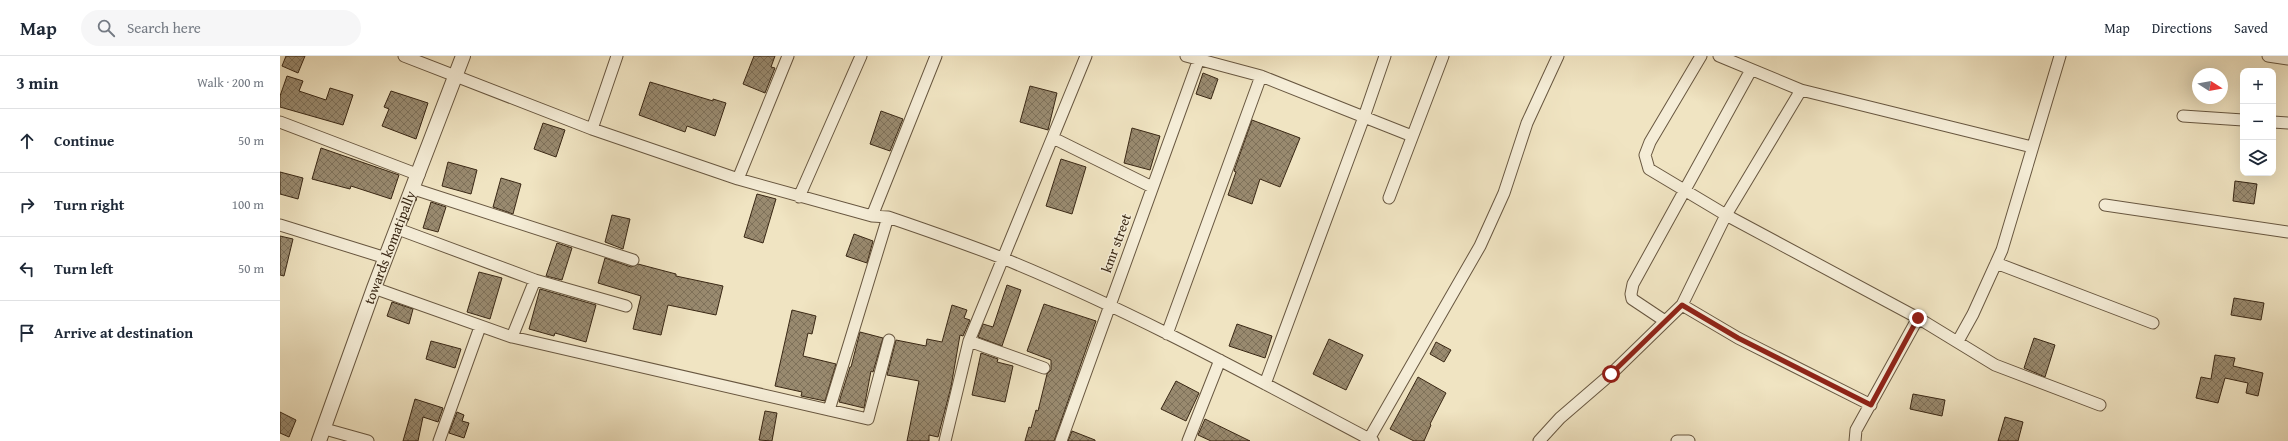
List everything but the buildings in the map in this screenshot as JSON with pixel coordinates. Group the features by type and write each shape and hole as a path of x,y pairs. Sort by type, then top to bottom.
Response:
{"street":[{"path":"404,56 592,129 738,179 872,216 888,217 1002,258 1109,306 1220,360 1371,440 1480,246 1504,193 1527,122 1558,56"},
{"name":"towards komatipally","path":"322,435 374,288 414,189 464,56"},
{"path":"592,129 617,56"},
{"path":"738,179 788,56"},
{"path":"799,197 861,56"},
{"path":"872,216 936,56"},
{"path":"945,441 969,341 1086,56"},
{"path":"1186,56 1199,58 1260,76 1412,136"},
{"path":"1265,384 1364,117 1385,56"},
{"path":"1388,198 1443,56"},
{"path":"1701,56 1650,142 1645,155 1649,169 1726,215 1918,318 1958,341 1995,365 2100,405"},
{"path":"1719,56 1801,90 2032,147"},
{"path":"1958,341 1973,314 1996,263 2060,56"},
{"path":"2268,56 2288,59"},
{"name":"kmr street","path":"1061,441 1199,58"},
{"path":"1665,321 1632,299 1630,294 1633,284 1752,70"},
{"path":"1167,334 1260,76"},
{"path":"1539,441 1560,418 1611,374 1682,305 1726,215 1801,90"},
{"path":"2183,116 2240,120"},
{"path":"280,122 419,175"},
{"path":"2276,122 2288,123"},
{"path":"1053,138 1152,187"},
{"path":"414,189 633,260"},
{"path":"2105,205 2288,232"},
{"path":"829,410 888,217"},
{"path":"280,225 386,258"},
{"path":"398,230 535,280 626,306"},
{"path":"1996,263 2153,322"},
{"path":"512,337 535,280"},
{"path":"374,288 480,327 512,337 868,419 889,340"},
{"path":"1682,305 1738,338 1871,405"},
{"path":"1855,441 1856,430 1918,318"},
{"path":"439,441 480,327"},
{"path":"969,341 1044,368"},
{"path":"1188,441 1220,360"},
{"path":"322,435 368,441"},
{"path":"1677,441 1689,441"}],"route":[{"path":"1611,374 1682,305 1738,338 1871,405 1918,318"}]}
